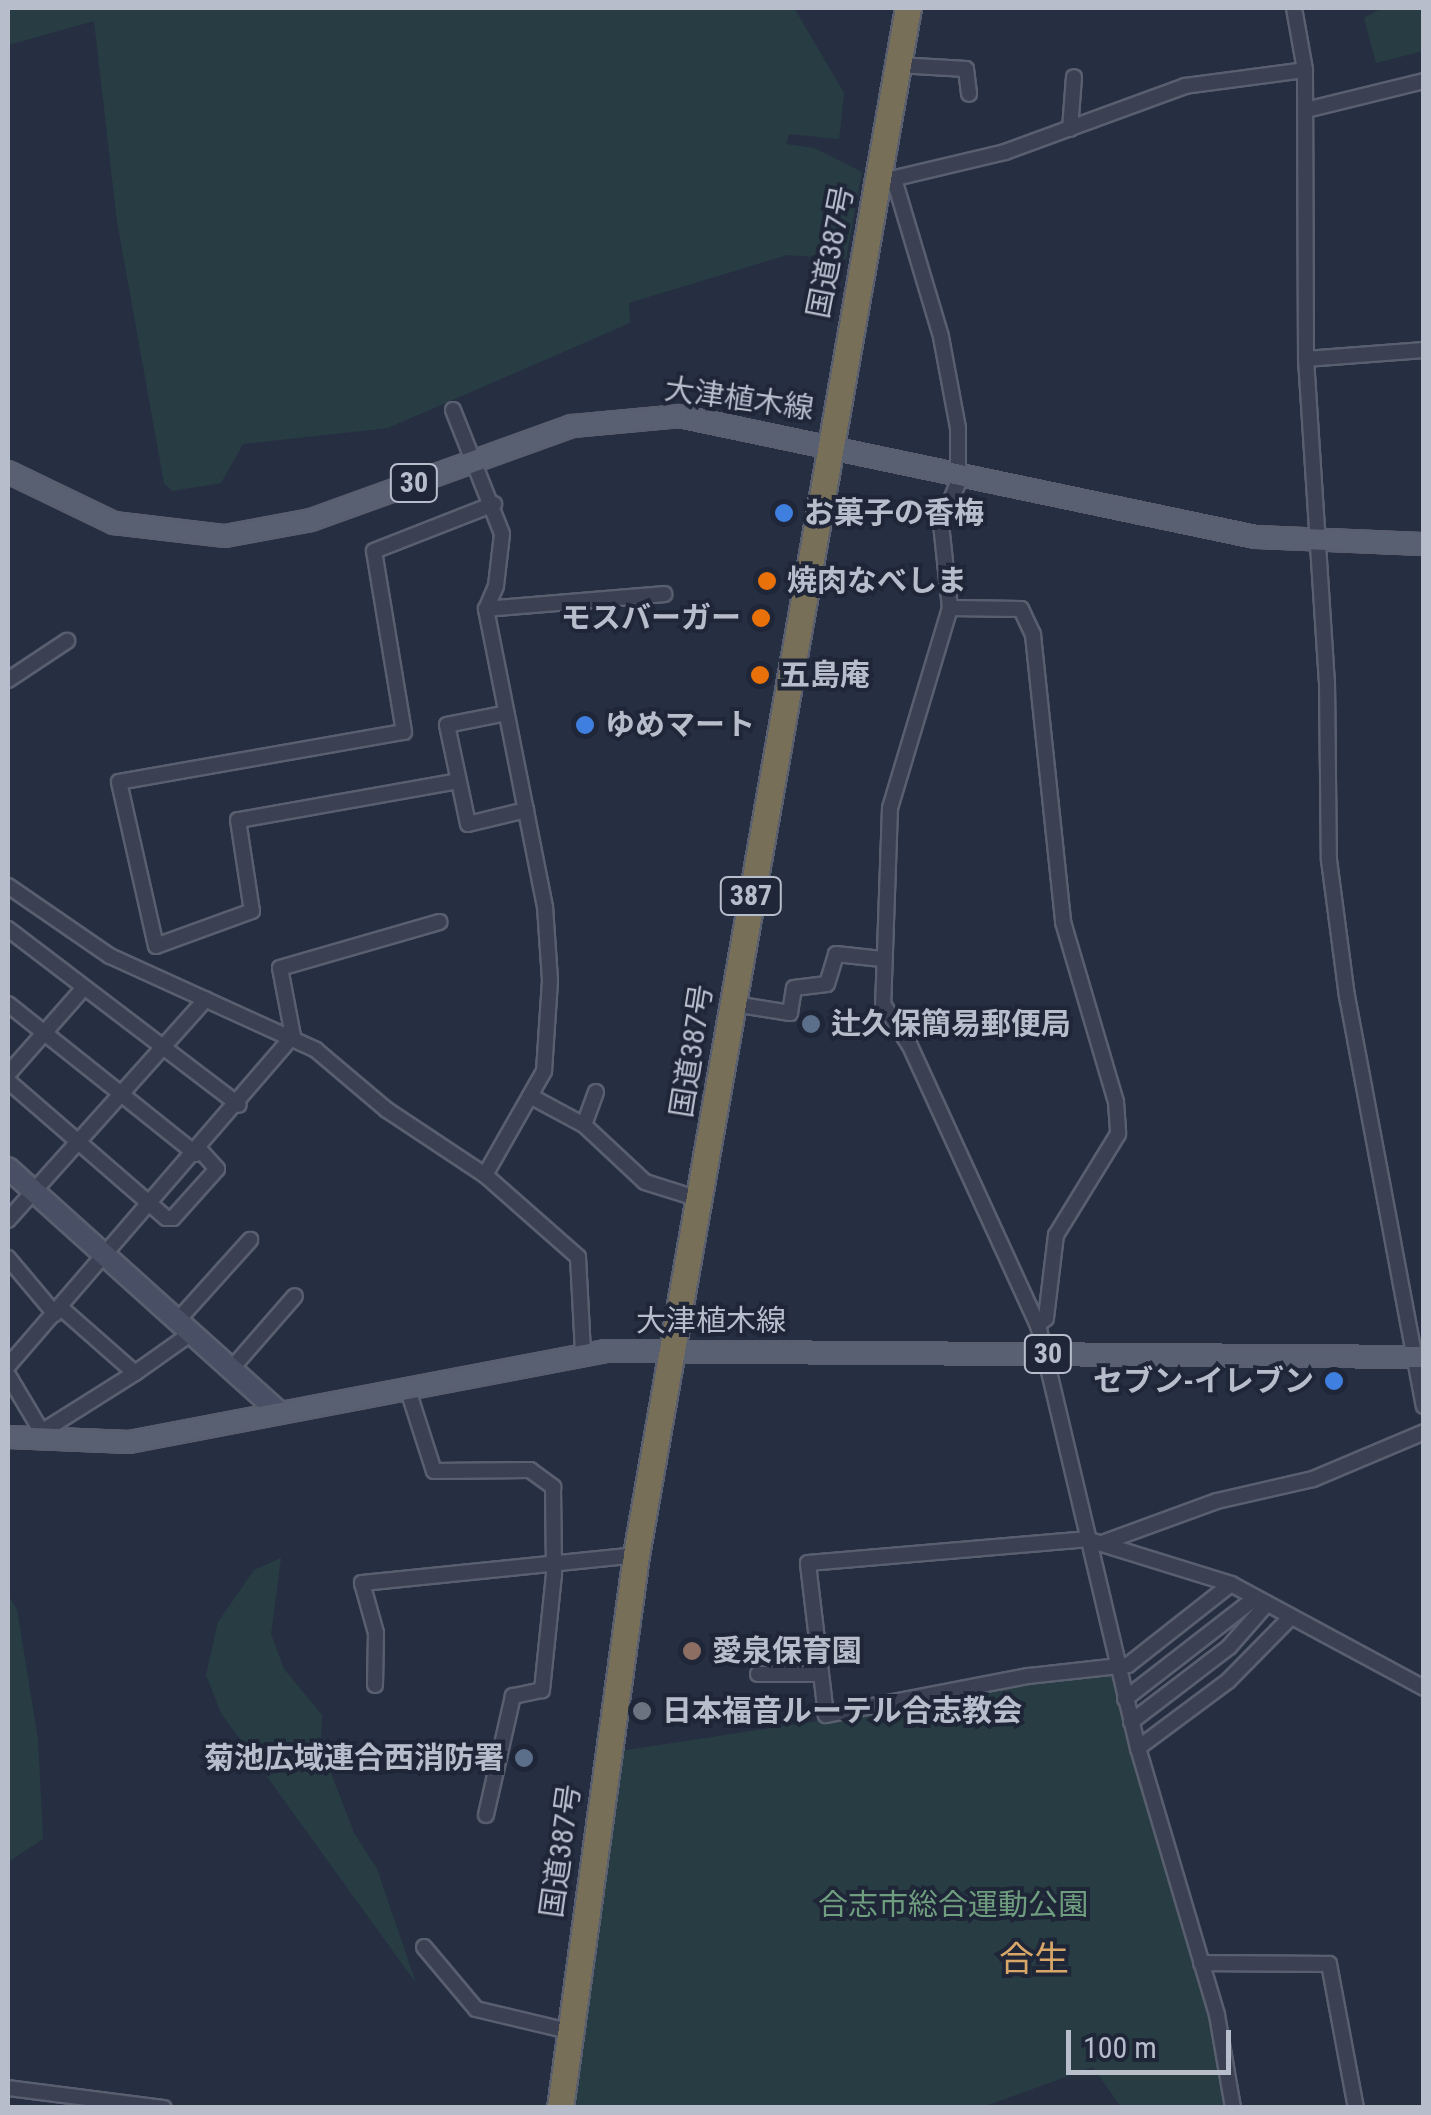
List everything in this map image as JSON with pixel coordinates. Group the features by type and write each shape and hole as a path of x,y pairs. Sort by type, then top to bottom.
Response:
{"highway":[{"name":"国道387号","path":"560,2108 636,1555 828,442 886,180 908,8"}],"main road":[{"name":"大津植木線","path":"8,472 114,523 225,536 311,520 572,426 645,416 699,418 828,442 1208,528 1317,543 1424,544"},
{"name":"大津植木線","path":"8,1437 129,1442 583,1354 672,1350 1418,1357"}],"street":[{"path":"1294,8 1305,70 1306,359 1327,681 1329,860 1424,1406"},
{"path":"898,65 966,69 969,94"},
{"path":"1233,2108 1200,1963 1116,1665 1093,1541 1038,1325 924,1074 883,1004 890,808 950,608 941,524 958,474 958,428 941,336 886,180 1070,130 1184,86 1305,70"},
{"path":"1070,130 1074,77"},
{"path":"1306,110 1424,80"},
{"path":"1306,359 1424,350"},
{"path":"453,410 494,504 502,552 486,609 502,714 514,739 550,950 548,1055 530,1096 485,1175"},
{"path":"458,781 238,820 252,911 156,946 119,782 404,732 374,552 494,504"},
{"path":"486,609 664,594"},
{"path":"950,608 1021,609 1033,634 1063,922 1116,1102 1118,1134 1056,1235 1046,1318 1038,1325"},
{"path":"8,680 68,641"},
{"path":"502,714 447,725 468,824 526,810"},
{"path":"8,886 110,956 293,1036 485,1175 578,1258 583,1354"},
{"path":"8,1366 239,1105 293,1036 280,968 438,922"},
{"path":"8,929 239,1105"},
{"path":"734,1004 790,1013 794,988 827,984 836,954 882,959"},
{"path":"8,1004 44,1033 121,1094 198,1152 217,1169 173,1218 78,1141 8,1077 44,1033 83,989"},
{"path":"8,1220 206,999"},
{"path":"584,1125 596,1092"},
{"path":"530,1096 584,1125 645,1182 699,1199"},
{"path":"8,1168 279,1412"},
{"path":"8,1375 45,1436 135,1373 186,1326 250,1240"},
{"path":"8,1258 58,1311 135,1373"},
{"path":"233,1367 295,1296"},
{"path":"407,1387 434,1471 530,1470 549,1480 554,1563 542,1690 514,1696 486,1815"},
{"path":"1230,1584 1128,1665 826,1716 808,1563 1093,1541 1217,1501 1313,1479 1424,1432"},
{"path":"1093,1541 1230,1584 1424,1688"},
{"path":"376,1685 376,1634 362,1583 636,1555"},
{"path":"1125,1699 1261,1601"},
{"path":"1131,1722 1229,1648 1261,1601"},
{"path":"1138,1748 1228,1681 1290,1618"},
{"path":"759,1671 821,1670"},
{"path":"424,1947 476,2009 568,2031"},
{"path":"1200,1963 1329,1964 1356,2108"},
{"path":"8,2088 164,2108"}],"green space":[{"path":"8,8 794,8 844,93 839,139 789,134 786,144 814,148 862,172 846,259 787,255 629,303 630,323 388,428 243,444 221,483 172,491 164,483 117,221 94,21 8,45"},
{"path":"1382,8 1423,8 1423,51 1376,63 1364,18"},
{"path":"281,1558 271,1634 284,1669 322,1715 321,1747 354,1833 377,1869 416,1983 221,1713 206,1675 218,1622 254,1570"},
{"path":"8,1594 17,1610 38,1739 43,1839 8,1862"},
{"name":"合志市総合運動公園","path":"1111,1667 1212,2017 1228,2107 1121,2107 1093,2067 983,2107 569,2108 614,1752 922,1705"}],"place":[{"name":"お菓子の香梅","path":"784,513"},
{"name":"焼肉なべしま","path":"767,581"},
{"name":"モスバーガー","path":"761,618"},
{"name":"五島庵","path":"760,675"},
{"name":"ゆめマート","path":"585,725"},
{"name":"辻久保簡易郵便局","path":"811,1024"},
{"name":"セブン-イレブン","path":"1334,1381"},
{"name":"愛泉保育園","path":"692,1651"},
{"name":"日本福音ルーテル合志教会","path":"642,1711"},
{"name":"菊池広域連合西消防署","path":"524,1758"}],"district":[{"name":"合生","path":"1034,1960"}]}
